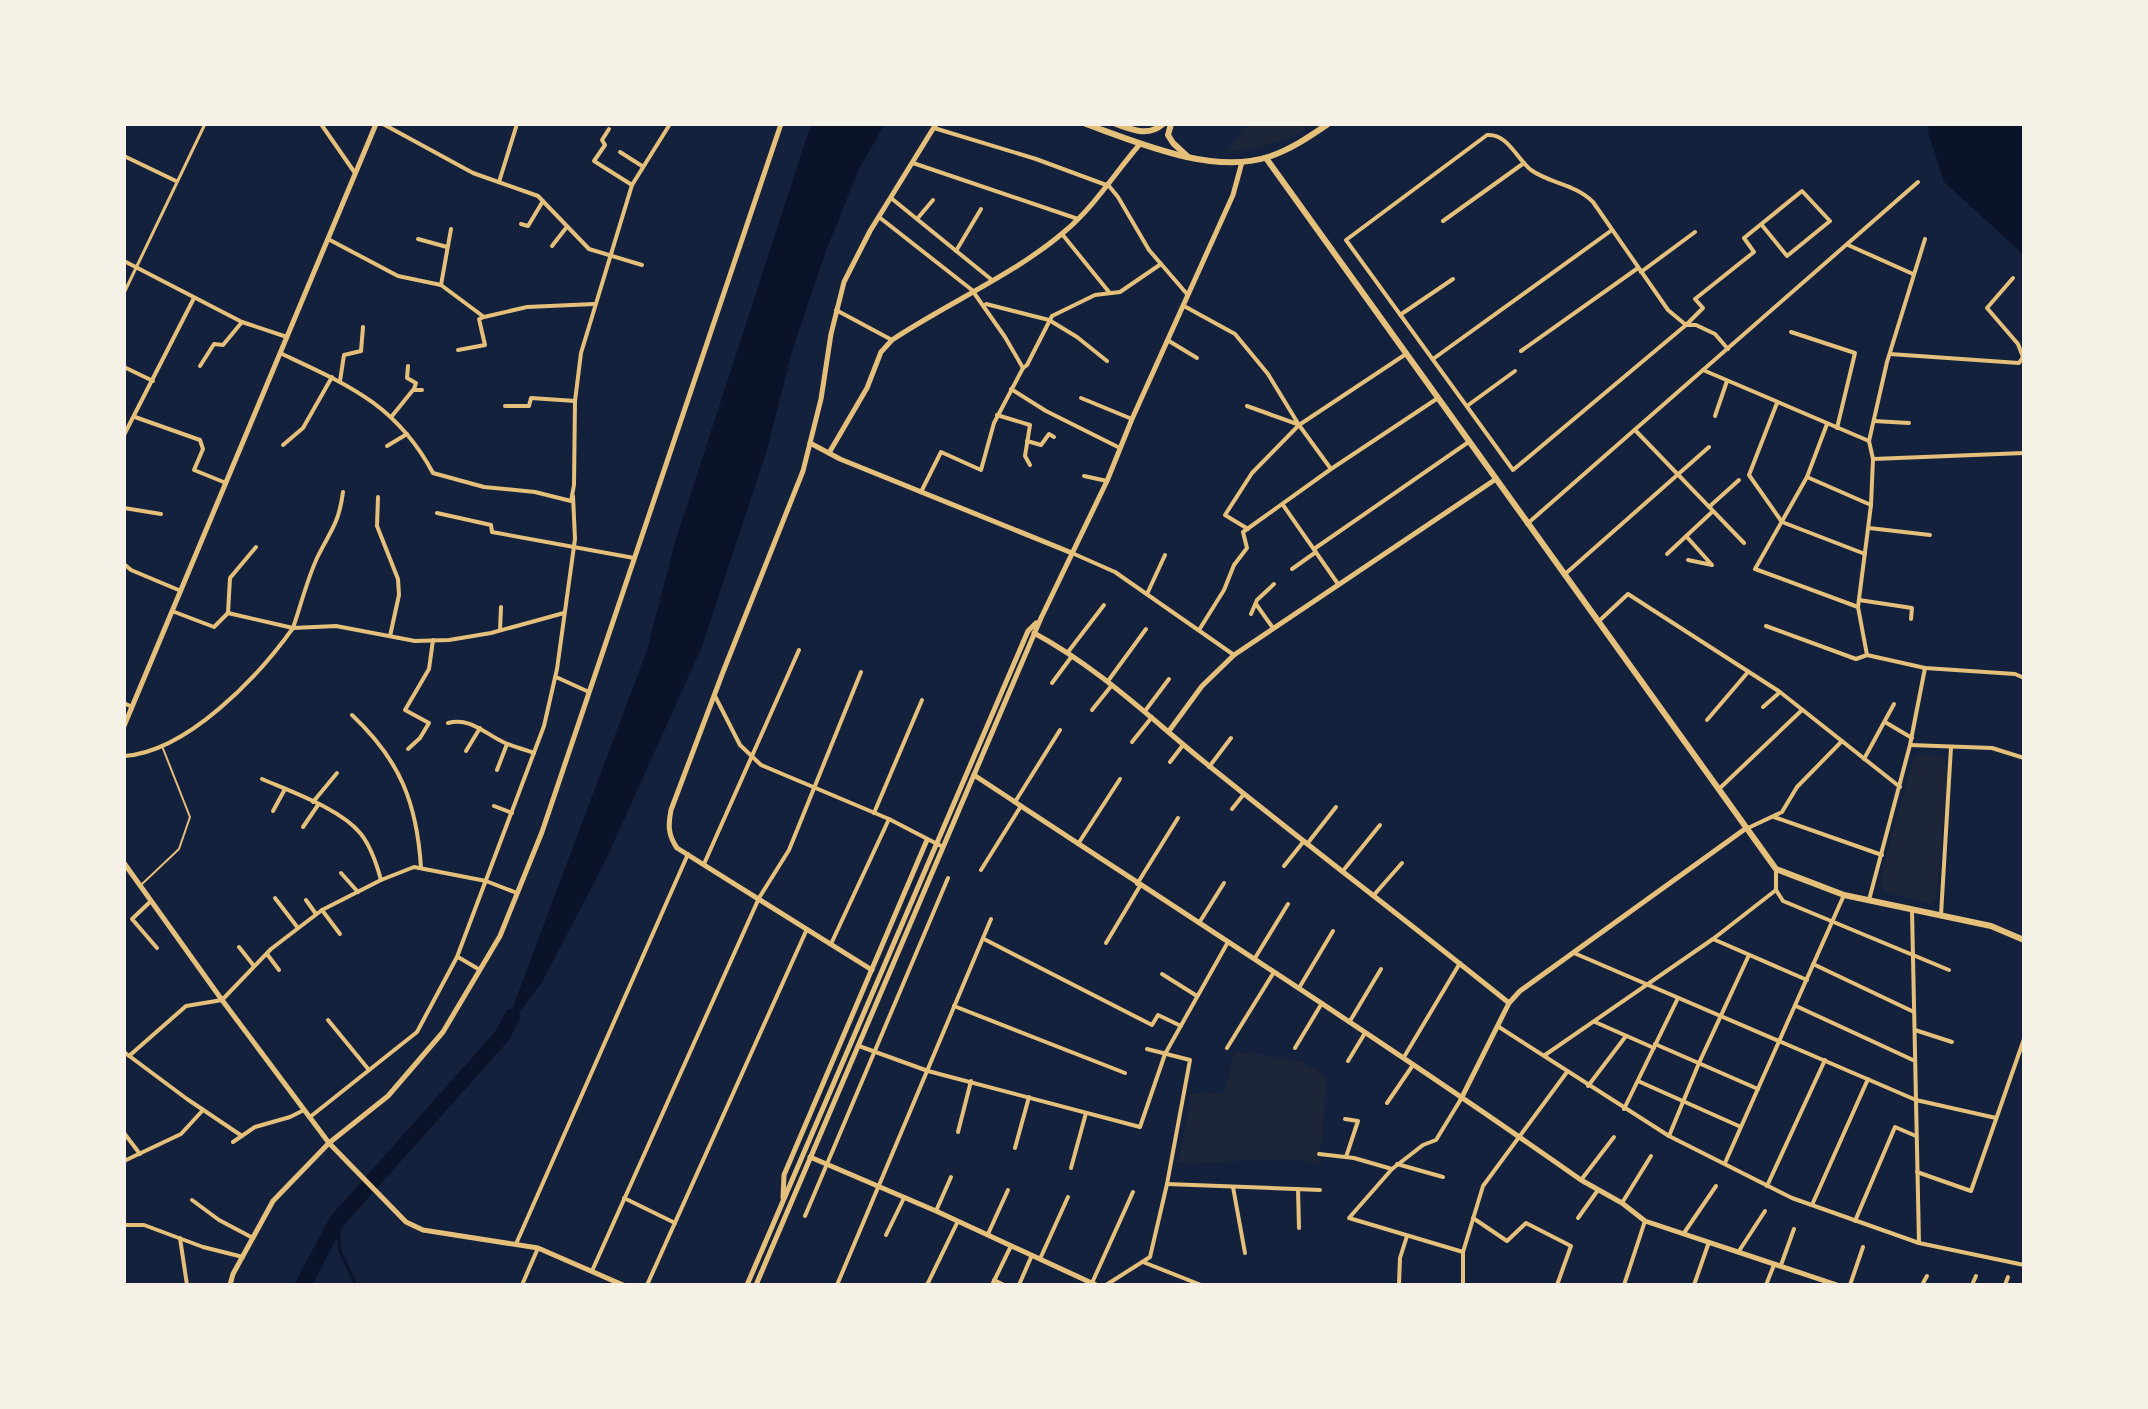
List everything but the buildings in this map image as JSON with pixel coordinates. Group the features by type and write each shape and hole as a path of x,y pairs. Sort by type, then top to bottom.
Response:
{"main road":[{"path":"124,726 376,124"},
{"path":"230,1285 273,1201 329,1143 388,1096 407,1075 443,1032 500,936 542,832 781,124"},
{"path":"1086,124 1166,152 1242,162 1266,158 1294,147 1328,124"},
{"path":"1116,124 1146,132 1156,130 1163,124"},
{"path":"1171,124 1168,135 1188,157"},
{"path":"872,970 677,848 668,827 671,810 723,672 803,471 821,399 836,310 852,263 935,126"},
{"path":"829,453 867,388 881,352 892,340 1062,234 1109,186 1140,144"},
{"path":"1266,158 1776,869 1844,895 1991,926 2024,940"},
{"path":"756,1285 1031,632 1041,618 1107,481 1233,195 1242,162"},
{"path":"810,443 1072,553"},
{"path":"1169,731 1202,686 1234,655 1496,479"},
{"path":"1031,632 1070,654 1110,683 1209,767 1509,1003"},
{"path":"747,1285 974,775 1031,632"},
{"path":"974,775 1274,970 1645,1221 1833,1284"},
{"path":"1461,1099 1509,1003 1520,991 1745,829"},
{"path":"783,1201 784,1175 927,840"},
{"path":"124,863 329,1143 402,1218 423,1230 538,1248 623,1285"},
{"path":"810,1157 1094,1284"}],"street":[{"path":"124,293 205,124"},
{"path":"321,124 355,173"},
{"path":"383,124 442,153 473,173 538,196 589,249 642,265"},
{"path":"499,182 517,124"},
{"path":"310,1117 417,1032 457,957 544,726 556,677 574,545 577,372 594,304 632,185 670,124"},
{"path":"935,126 1109,186 1161,264 1187,294"},
{"path":"609,129 602,140 605,145 594,161 632,185"},
{"path":"1728,349 1715,334 1696,325 1686,325 1668,310 1593,202 1581,190 1535,173 1502,138 1494,134 1487,135 1346,240 1513,470 1686,325 1703,308 1695,299 1754,252 1744,238 1761,224 1802,191 1830,221 1787,256 1761,224"},
{"path":"620,152 642,166"},
{"path":"124,156 176,181"},
{"path":"913,163 1078,219"},
{"path":"1443,221 1524,163"},
{"path":"1527,524 1918,182"},
{"path":"891,198 992,280"},
{"path":"917,219 933,200"},
{"path":"521,224 528,226 543,201"},
{"path":"956,251 981,209"},
{"path":"879,217 972,290 1023,368"},
{"path":"552,246 566,228"},
{"path":"441,285 451,229"},
{"path":"1433,359 1612,230"},
{"path":"1521,351 1695,232"},
{"path":"1062,234 1109,292"},
{"path":"328,239 398,276 441,285 484,317"},
{"path":"418,239 448,248"},
{"path":"1867,655 1859,604 1871,505 1873,459 1869,441 1890,354 1925,239"},
{"path":"1848,245 1913,274"},
{"path":"124,261 242,322 287,337"},
{"path":"921,492 941,452 981,470 997,415 1052,316 1095,295 1120,292 1161,264"},
{"path":"1890,354 2019,363 2023,357 2018,344 1987,308 2013,278"},
{"path":"1400,315 1453,279"},
{"path":"124,435 194,298"},
{"path":"458,350 485,345 479,319 484,317 527,307 594,304"},
{"path":"983,304 1049,320 1107,361"},
{"path":"1184,306 1235,334 1268,374 1331,469"},
{"path":"836,310 892,340"},
{"path":"200,366 214,344 223,345 242,322"},
{"path":"340,381 344,355 361,351 363,327"},
{"path":"1791,332 1855,353 1837,428"},
{"path":"1169,341 1197,358"},
{"path":"280,353 340,381 392,416 421,450 433,473 484,487 535,492 571,501 573,490"},
{"path":"1248,529 1225,515 1252,473 1299,425 1407,353"},
{"path":"392,416 416,383 407,378 408,366"},
{"path":"124,367 153,381"},
{"path":"1703,370 1869,441"},
{"path":"1467,406 1515,371"},
{"path":"283,445 303,428 332,377"},
{"path":"1715,416 1727,381"},
{"path":"1011,389 1046,411 1120,448"},
{"path":"413,390 422,390"},
{"path":"505,406 529,406 531,398 575,401"},
{"path":"1081,398 1132,419"},
{"path":"1199,630 1224,590 1234,565 1247,548 1243,532 1438,398"},
{"path":"1777,403 1749,475 1782,522 1865,554"},
{"path":"1247,406 1299,425"},
{"path":"997,415 1030,425 1025,456 1030,465"},
{"path":"135,417 200,440 203,449 194,470 226,483"},
{"path":"1874,421 1909,423"},
{"path":"1827,424 1807,477 1755,569 1859,604 1912,608 1911,619"},
{"path":"1634,429 1744,543"},
{"path":"387,446 407,434"},
{"path":"1027,441 1041,445 1049,434 1054,437"},
{"path":"1292,569 1470,441"},
{"path":"1563,575 1709,447"},
{"path":"1873,459 2024,453"},
{"path":"1084,476 1107,481"},
{"path":"1807,477 1871,505"},
{"path":"1667,554 1739,480"},
{"path":"124,756 162,746 207,718 255,676 293,628 318,556 334,531 343,492"},
{"path":"378,497 377,526 398,579 399,595 390,636"},
{"path":"1283,505 1338,584"},
{"path":"124,508 161,514"},
{"path":"437,513 491,525 492,532 634,558"},
{"path":"1869,528 1930,535"},
{"path":"1686,536 1712,565 1688,560"},
{"path":"172,611 214,627 228,613 230,578 256,547"},
{"path":"1072,553 1115,572 1234,655"},
{"path":"1147,594 1165,555"},
{"path":"124,564 131,570 181,591"},
{"path":"1251,614 1274,584"},
{"path":"1597,623 1628,594 1780,692 1900,787"},
{"path":"1256,604 1273,628"},
{"path":"1052,683 1104,605"},
{"path":"500,630 501,607"},
{"path":"228,613 293,628 336,626 415,641 470,637 564,613"},
{"path":"1766,626 1856,659 1867,655 1925,668 2015,674 2024,678"},
{"path":"1092,710 1146,629"},
{"path":"408,749 420,738 429,723 405,710 429,669 433,640"},
{"path":"704,864 799,650"},
{"path":"1869,900 1912,738 1925,668"},
{"path":"591,1271 759,898 789,850 861,672"},
{"path":"1707,720 1748,672"},
{"path":"556,677 589,692"},
{"path":"1145,711 1169,679"},
{"path":"1763,707 1780,692"},
{"path":"715,696 740,745 761,765 889,819 940,846"},
{"path":"874,813 922,700"},
{"path":"124,703 132,707"},
{"path":"1864,759 1894,704"},
{"path":"1718,790 1802,710"},
{"path":"352,715 387,753 397,771 418,825 421,868"},
{"path":"1132,742 1152,717"},
{"path":"448,723 462,721 507,744 534,753"},
{"path":"1885,722 1912,738"},
{"path":"466,751 480,728"},
{"path":"981,870 1060,730"},
{"path":"1209,767 1231,738"},
{"path":"1745,829 1782,812 1797,787 1842,741"},
{"path":"497,770 507,744"},
{"path":"1170,762 1184,744"},
{"path":"1910,745 1992,748 2024,758"},
{"path":"1941,915 1951,747"},
{"path":"303,827 337,773"},
{"path":"262,779 343,818 361,834 381,880"},
{"path":"1078,844 1120,779"},
{"path":"273,811 285,789"},
{"path":"1232,809 1244,794"},
{"path":"494,806 512,813"},
{"path":"1284,866 1336,807"},
{"path":"1772,816 1882,855"},
{"path":"1106,943 1178,818"},
{"path":"831,944 889,819"},
{"path":"1342,872 1380,825"},
{"path":"516,1244 688,854"},
{"path":"1373,896 1402,863"},
{"path":"242,1136 126,1054 186,1006 222,1000 267,954 316,914 381,880 414,867 486,881 517,893"},
{"path":"1776,869 1776,890 1783,901 1949,970"},
{"path":"341,873 358,892"},
{"path":"805,1216 948,878"},
{"path":"1199,923 1224,883"},
{"path":"1545,1055 1649,985 1776,890"},
{"path":"1725,1163 1844,895"},
{"path":"275,898 298,928"},
{"path":"306,900 316,914"},
{"path":"151,901 132,919 157,948"},
{"path":"1255,958 1288,904"},
{"path":"1912,909 1919,1243"},
{"path":"322,910 340,934"},
{"path":"837,1285 991,919"},
{"path":"647,1285 807,929"},
{"path":"1299,988 1333,931"},
{"path":"984,939 1152,1025 1158,1015 1181,1026"},
{"path":"1713,939 1807,980"},
{"path":"858,1046 928,1071 1140,1127 1165,1054 1228,942"},
{"path":"239,947 254,966"},
{"path":"1574,953 1916,1100 1996,1118"},
{"path":"267,954 279,970"},
{"path":"1669,1136 1749,955"},
{"path":"457,957 480,970"},
{"path":"1403,1058 1460,963"},
{"path":"1813,964 1914,1012"},
{"path":"1349,1022 1381,969"},
{"path":"1227,1048 1274,970"},
{"path":"1162,974 1197,996"},
{"path":"1624,1109 1678,998"},
{"path":"1295,1048 1322,1003"},
{"path":"954,1006 1125,1073"},
{"path":"1796,1006 1915,1061"},
{"path":"328,1020 369,1070"},
{"path":"1595,1022 1758,1089"},
{"path":"1499,1027 1669,1136 1767,1186 1919,1243 2024,1265"},
{"path":"1915,1030 1952,1042"},
{"path":"1348,1061 1365,1033"},
{"path":"1588,1086 1626,1036"},
{"path":"1917,1172 1971,1191 2024,1039"},
{"path":"1107,1285 1150,1257 1190,1060 1147,1049"},
{"path":"1767,1186 1825,1060"},
{"path":"1387,1103 1413,1065"},
{"path":"1463,1285 1463,1252 1483,1186 1567,1072"},
{"path":"1811,1205 1868,1079"},
{"path":"958,1132 971,1081"},
{"path":"1638,1081 1741,1127"},
{"path":"1015,1148 1029,1097"},
{"path":"1461,1099 1436,1140 1423,1145 1397,1164 1349,1218 1463,1252"},
{"path":"124,1161 181,1134 203,1110"},
{"path":"233,1142 255,1127 304,1110"},
{"path":"1071,1168 1086,1112"},
{"path":"1345,1119 1358,1121 1346,1157"},
{"path":"1855,1221 1895,1127 1916,1136"},
{"path":"124,1133 140,1154"},
{"path":"1581,1180 1614,1137"},
{"path":"1319,1154 1346,1157 1392,1169"},
{"path":"1622,1203 1651,1156"},
{"path":"1397,1164 1443,1177"},
{"path":"936,1211 951,1177"},
{"path":"1167,1184 1320,1190"},
{"path":"1683,1235 1716,1186"},
{"path":"1233,1187 1245,1253"},
{"path":"1298,1189 1299,1228"},
{"path":"988,1234 1008,1190"},
{"path":"1578,1218 1598,1190"},
{"path":"1094,1284 1133,1192"},
{"path":"886,1235 904,1197"},
{"path":"1040,1259 1068,1197"},
{"path":"624,1198 675,1223"},
{"path":"192,1200 219,1220 253,1238"},
{"path":"1739,1251 1765,1211"},
{"path":"1473,1218 1507,1241 1526,1223 1571,1246 1557,1285"},
{"path":"927,1285 958,1221"},
{"path":"1624,1285 1645,1221"},
{"path":"124,1225 144,1225 203,1247 243,1257"},
{"path":"1766,1285 1794,1229"},
{"path":"1399,1284 1400,1258 1407,1235"},
{"path":"180,1238 187,1285"},
{"path":"1694,1285 1709,1242"},
{"path":"1004,1285 993,1283 1011,1246"},
{"path":"1850,1285 1863,1247"},
{"path":"522,1285 538,1248"},
{"path":"1019,1285 1032,1255"},
{"path":"1143,1262 1201,1285"},
{"path":"1922,1285 1927,1276"},
{"path":"1972,1285 1976,1276"},
{"path":"600,1285 604,1277"},
{"path":"2005,1285 2008,1277"}],"lane":[{"path":"140,885 179,849 190,817 162,746"}],"shaded area":[{"path":"811,124 885,124 859,169 826,251 793,348 767,450 701,649 603,866 542,982 502,1036 647,650 675,542"},
{"path":"1253,124 1314,124 1272,144 1227,152 1242,129"},
{"path":"1929,124 2024,124 2024,255 1944,182 1928,132"},
{"path":"1919,754 1944,757 1948,773 1936,899 1930,904 1884,891 1880,878 1913,760"},
{"path":"1235,1052 1297,1062 1327,1080 1321,1166 1305,1160 1178,1162 1192,1093 1224,1094"}],"waterway":[{"path":"303,1285 337,1221 502,1036 512,1017"},
{"path":"337,1221 340,1251 356,1285"}]}
